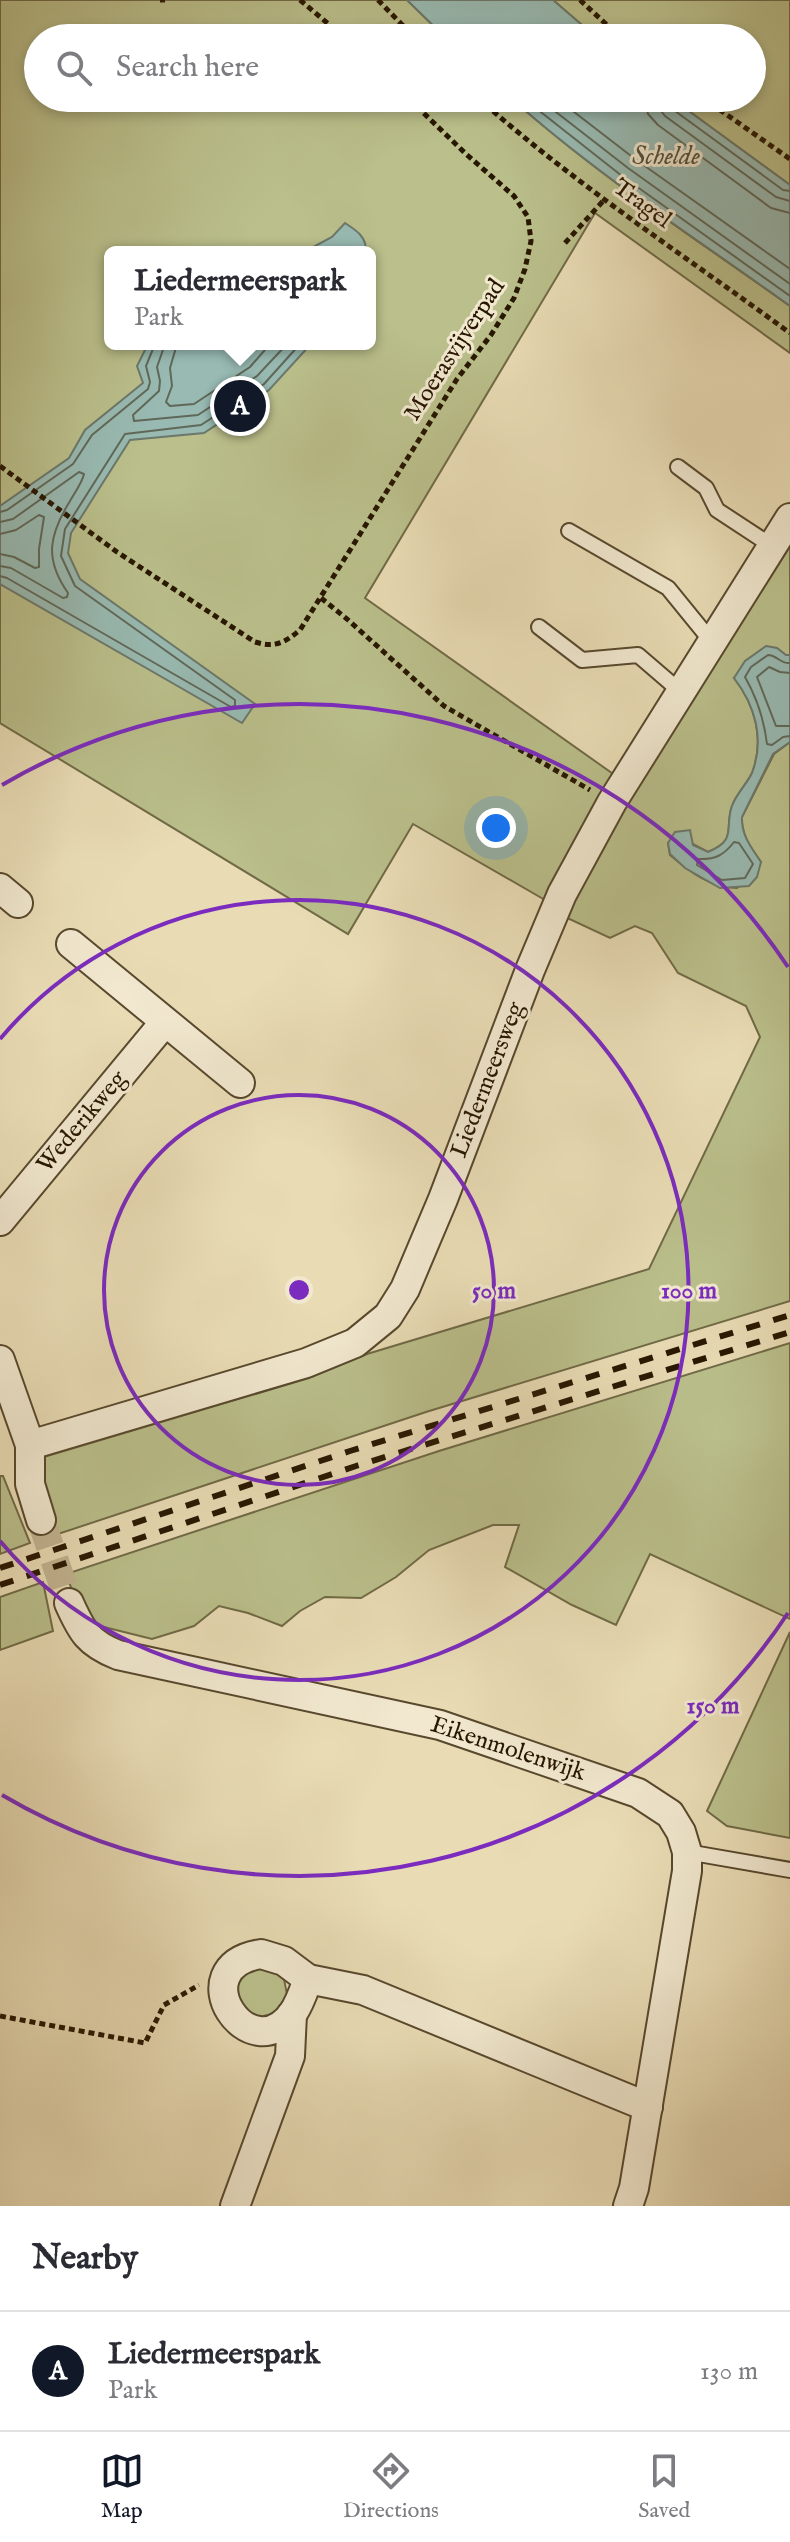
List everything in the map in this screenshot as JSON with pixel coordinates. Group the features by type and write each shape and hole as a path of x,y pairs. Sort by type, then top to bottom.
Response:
{"street":[{"name":"Liedermeersweg","path":"30,1445 306,1363 355,1343 388,1316 405,1289 443,1199 562,894 612,802 790,518"},
{"path":"71,944 240,1083"},
{"name":"Wederikweg","path":"0,1221 164,1023"},
{"path":"0,1360 30,1445 30,1484 41,1520"},
{"name":"Eikenmolenwijk","path":"69,1603 80,1629 93,1643 118,1655 440,1725 638,1793 670,1814 681,1832 687,1852 686,1885 634,2188 628,2206"},
{"path":"308,1979 292,2014 284,2023 273,2028 250,2029 231,2015 224,1998 225,1980 239,1961 261,1954 284,1961 308,1979 363,1990 648,2107"},
{"path":"235,2206 290,2056 292,2014"}],"lane":[{"path":"678,467 706,488 717,510 772,546"},
{"path":"569,531 668,588 712,642"},
{"path":"539,627 582,660 638,655 681,692"},
{"path":"687,1852 790,1870"}],"path":[{"path":"300,0 328,24"},
{"path":"378,0 401,24"},
{"path":"580,0 606,24"},
{"name":"Moerasvijverpad","path":"0,466 80,527 255,642 271,646 285,643 300,630 457,379 491,335 514,298 525,269 531,241 528,217 514,196 422,112"},
{"name":"Tragel","path":"494,112 604,200 790,333"},
{"path":"723,112 790,159"},
{"path":"565,243 604,200"},
{"path":"321,598 444,706 612,802"},
{"path":"0,2016 145,2043 164,2005 200,1984 225,1980"}],"green space":[{"path":"0,0 407,0 432,24 24,24 24,112 528,112 612,180 790,306 790,353 595,213 365,598 616,776 545,900 413,824 348,934 0,723"},
{"path":"553,0 790,0 790,185 690,112 766,112 766,24 581,24"},
{"path":"790,537 790,655 734,678 748,699 756,723 758,748 752,773 732,806 727,838 708,852 693,844 668,843 670,855 693,873 718,885 737,888 761,862 745,835 742,817 774,754 790,742 790,1301 426,1412 52,1536 38,1484 37,1459 309,1378 367,1354 649,1269 760,1037 746,1006 678,973 652,933 635,926 610,938 563,916 614,813"},
{"path":"790,1343 790,1619 650,1554 616,1625 572,1605 505,1567 519,1525 493,1525 429,1550 396,1577 361,1598 325,1597 282,1626 219,1606 194,1626 152,1639 100,1626 81,1614 66,1574 439,1451"},
{"path":"0,1476 3,1476 30,1543 0,1554"},
{"path":"43,1582 53,1631 0,1650 0,1597"},
{"path":"790,1632 790,1838 727,1826 707,1811"},
{"path":"268,1965 284,1979 287,1994 277,2013 261,2018 241,2011 235,1980 239,1975"}],"water":[{"path":"407,0 553,0 581,24 432,24"},
{"name":"Schelde","path":"528,112 690,112 790,185 790,306 612,180"},
{"path":"345,223 357,231 366,246 315,246 332,237"},
{"path":"145,350 306,350 269,390 204,433 130,440 71,533 68,553 80,579 255,704 242,723 0,584 0,506 69,458 85,430 143,383 137,366"},
{"path":"766,646 790,655 790,742 773,754 742,817 745,835 761,862 757,877 749,886 720,888 685,868 670,854 668,843 675,832 690,830 693,845 708,852 727,838 732,806 752,773 758,748 756,723 748,699 734,678 745,661"}],"tunnel":[{"path":"41,1520 69,1603"}],"railway":[{"path":"0,1568 350,1451 790,1315"},
{"path":"0,1585 356,1466 790,1332"}],"place":[{"name":"Liedermeerspark","path":"240,406"}]}
